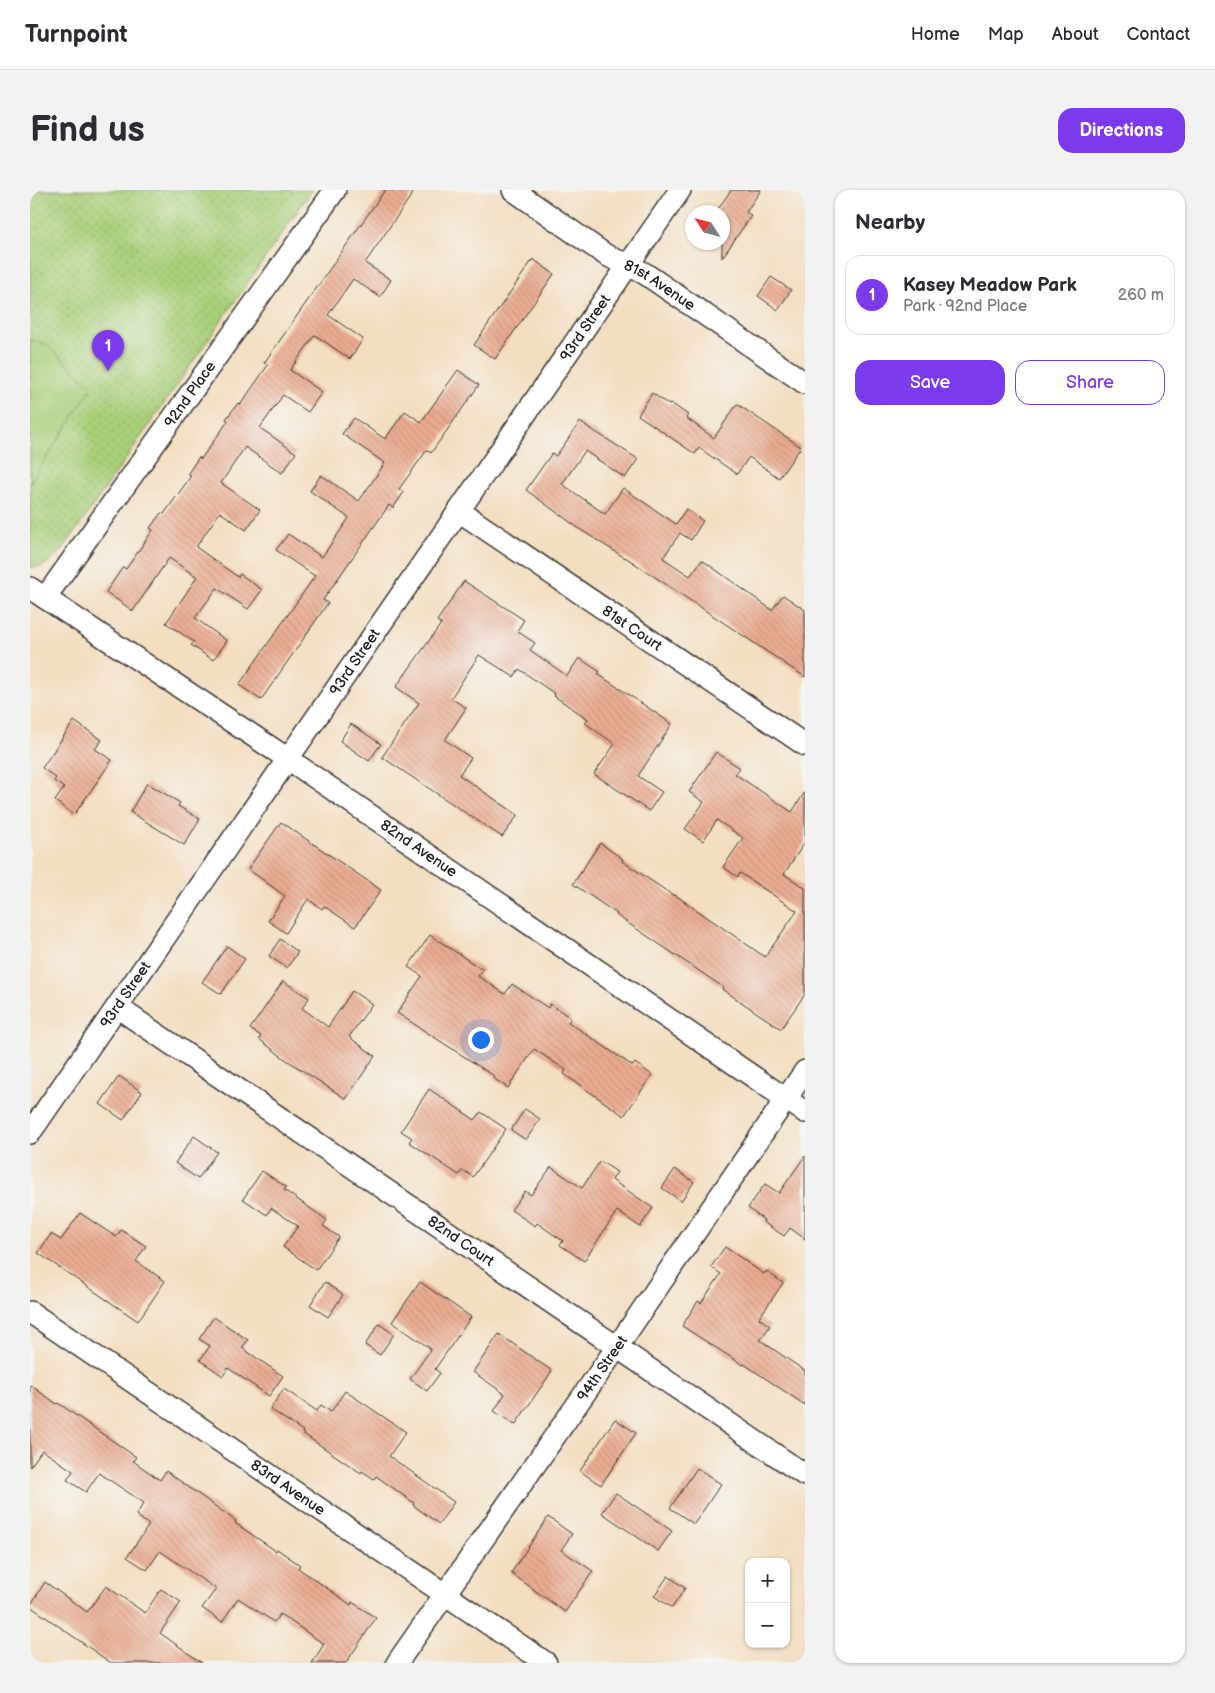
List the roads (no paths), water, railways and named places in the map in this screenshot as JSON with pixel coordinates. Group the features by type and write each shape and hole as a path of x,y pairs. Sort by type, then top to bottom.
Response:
{"street":[{"name":"92nd Place","path":"37,593 334,190"},
{"name":"81st Avenue","path":"513,190 606,255 644,273 805,383"},
{"name":"93rd Street","path":"30,1133 680,190"},
{"name":"81st Court","path":"459,511 805,745"},
{"name":"82nd Avenue","path":"37,593 288,759 805,1112"},
{"name":"82nd Court","path":"117,1007 805,1475"},
{"name":"94th Street","path":"397,1663 617,1348 805,1072"},
{"name":"83rd Avenue","path":"30,1312 546,1663"}],"place":[{"name":"Kasey Meadow Park","path":"108,371"}]}
